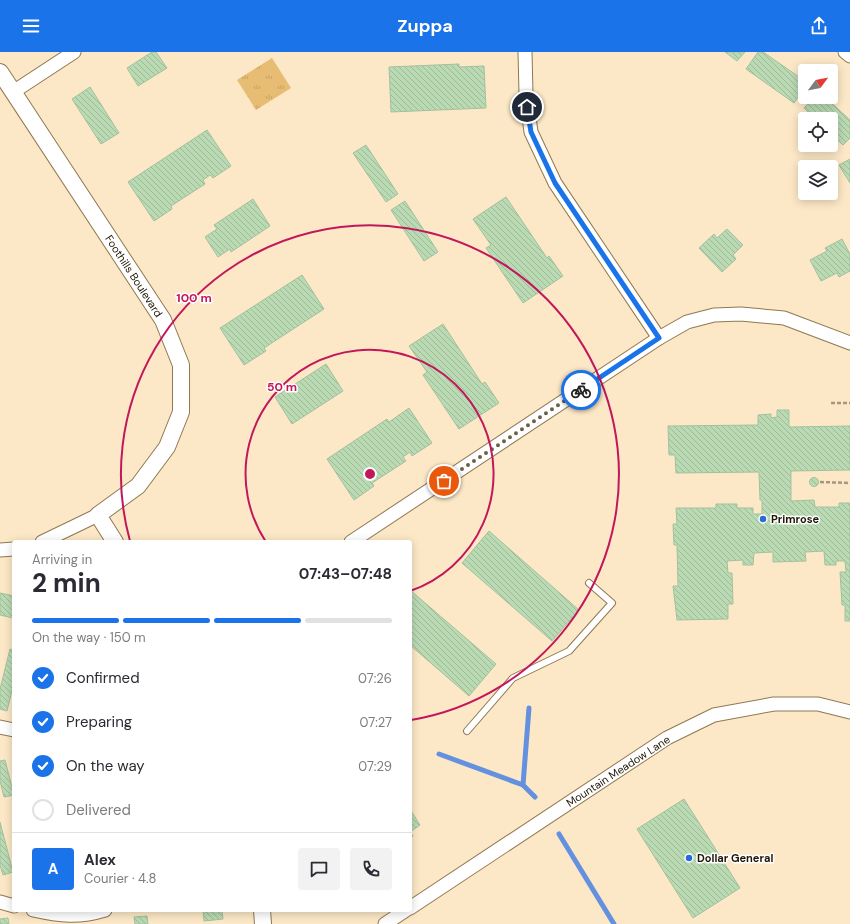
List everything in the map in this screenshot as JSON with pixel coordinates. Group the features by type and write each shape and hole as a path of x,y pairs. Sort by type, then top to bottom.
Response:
{"street":[{"path":"13,92 74,52"},
{"path":"525,52 526,94 531,132 555,183 659,338"},
{"path":"845,52 850,56"},
{"name":"Foothills Boulevard","path":"0,72 163,320 181,365 181,412 167,448 138,486 98,515"},
{"path":"354,540 659,338 688,322 714,315 741,314 784,318 850,343"},
{"path":"46,540 98,515 115,540"},
{"path":"0,550 12,549"},
{"name":"Mountain Meadow Lane","path":"412,907 667,738 714,715 774,704 818,704 850,712"},
{"path":"0,727 12,730"},
{"path":"0,902 12,905"},
{"path":"42,912 56,915 81,916 97,912"},
{"path":"262,912 263,924"},
{"path":"385,924 403,912"}],"lane":[{"path":"467,731 513,678 569,651 612,603 589,583"}],"path":[{"path":"832,403 850,403"},
{"path":"820,482 850,483"}],"green space":[{"path":"272,58 291,88 256,110 237,80"}],"building":[{"path":"152,52 156,52 167,68 138,86 127,68"},
{"path":"725,52 745,52 737,61"},
{"path":"758,52 763,52 798,76 798,97 794,103 746,69"},
{"path":"459,64 459,67 484,66 486,108 391,112 389,67"},
{"path":"90,87 119,133 101,144 72,99"},
{"path":"808,104 833,104 850,120 850,138 843,145 838,140 838,112 808,112 804,108"},
{"path":"207,130 231,166 213,178 210,175 203,180 205,184 171,206 172,209 154,221 128,182"},
{"path":"366,145 398,194 386,202 353,153"},
{"path":"850,159 850,183 839,165"},
{"path":"506,197 547,258 549,256 563,276 523,303 486,248 491,245 473,219"},
{"path":"253,199 270,226 231,252 230,249 218,257 205,237 217,229 214,225"},
{"path":"405,201 438,252 424,261 391,210"},
{"path":"727,229 743,245 733,255 736,259 722,272 699,248 714,234 717,238"},
{"path":"842,239 850,254 850,271 839,277 837,273 821,281 810,260 827,251 825,248"},
{"path":"302,275 324,309 264,348 266,351 244,365 220,328"},
{"path":"443,324 482,384 485,382 499,403 459,429 423,375 427,372 409,346"},
{"path":"326,364 343,391 292,424 275,397"},
{"path":"409,408 432,443 412,456 410,452 403,457 406,461 372,483 374,486 354,500 327,459 387,419 389,422"},
{"name":"Primrose","path":"777,410 789,410 789,427 850,426 850,470 791,471 791,501 814,500 815,507 839,507 839,503 850,503 850,621 845,621 845,605 842,605 840,572 846,572 845,561 836,561 836,565 825,565 824,551 805,552 806,561 773,562 773,552 754,553 753,565 743,565 743,560 727,561 728,573 732,573 733,604 728,604 728,619 677,620 673,586 678,586 677,545 674,545 673,524 677,524 676,508 716,508 716,504 737,504 737,508 753,508 753,514 762,514 762,500 760,500 759,472 676,473 675,455 669,455 668,426 758,425 758,415 771,414 771,418 777,417"},
{"path":"814,477 819,482 814,487 809,482"},
{"path":"489,531 579,610 552,641 462,563"},
{"path":"412,592 496,664 469,696 412,647"},
{"path":"0,593 12,596 12,618 0,615"},
{"path":"10,649 12,650 12,690 7,711 0,709 0,689"},
{"path":"5,760 12,787 12,795 4,797 0,781 0,761"},
{"name":"Dollar General","path":"684,799 740,888 693,918 637,829"},
{"path":"412,812 420,825 412,831"},
{"path":"0,822 12,872 3,875 0,865"},
{"path":"203,912 222,912 223,919 204,921"},
{"path":"147,916 148,924 135,924 134,917"},
{"path":"8,918 9,924 0,924 0,919"}],"waterway":[{"path":"529,708 523,785 535,797"},
{"path":"439,754 523,785"},
{"path":"559,834 614,924"}],"way so far":[{"path":"444,481 581,390"}],"place":[{"name":"Primrose","path":"763,519"},
{"name":"Dollar General","path":"689,858"}],"route":[{"path":"527,107 531,132 555,183 659,338 581,390"}]}
